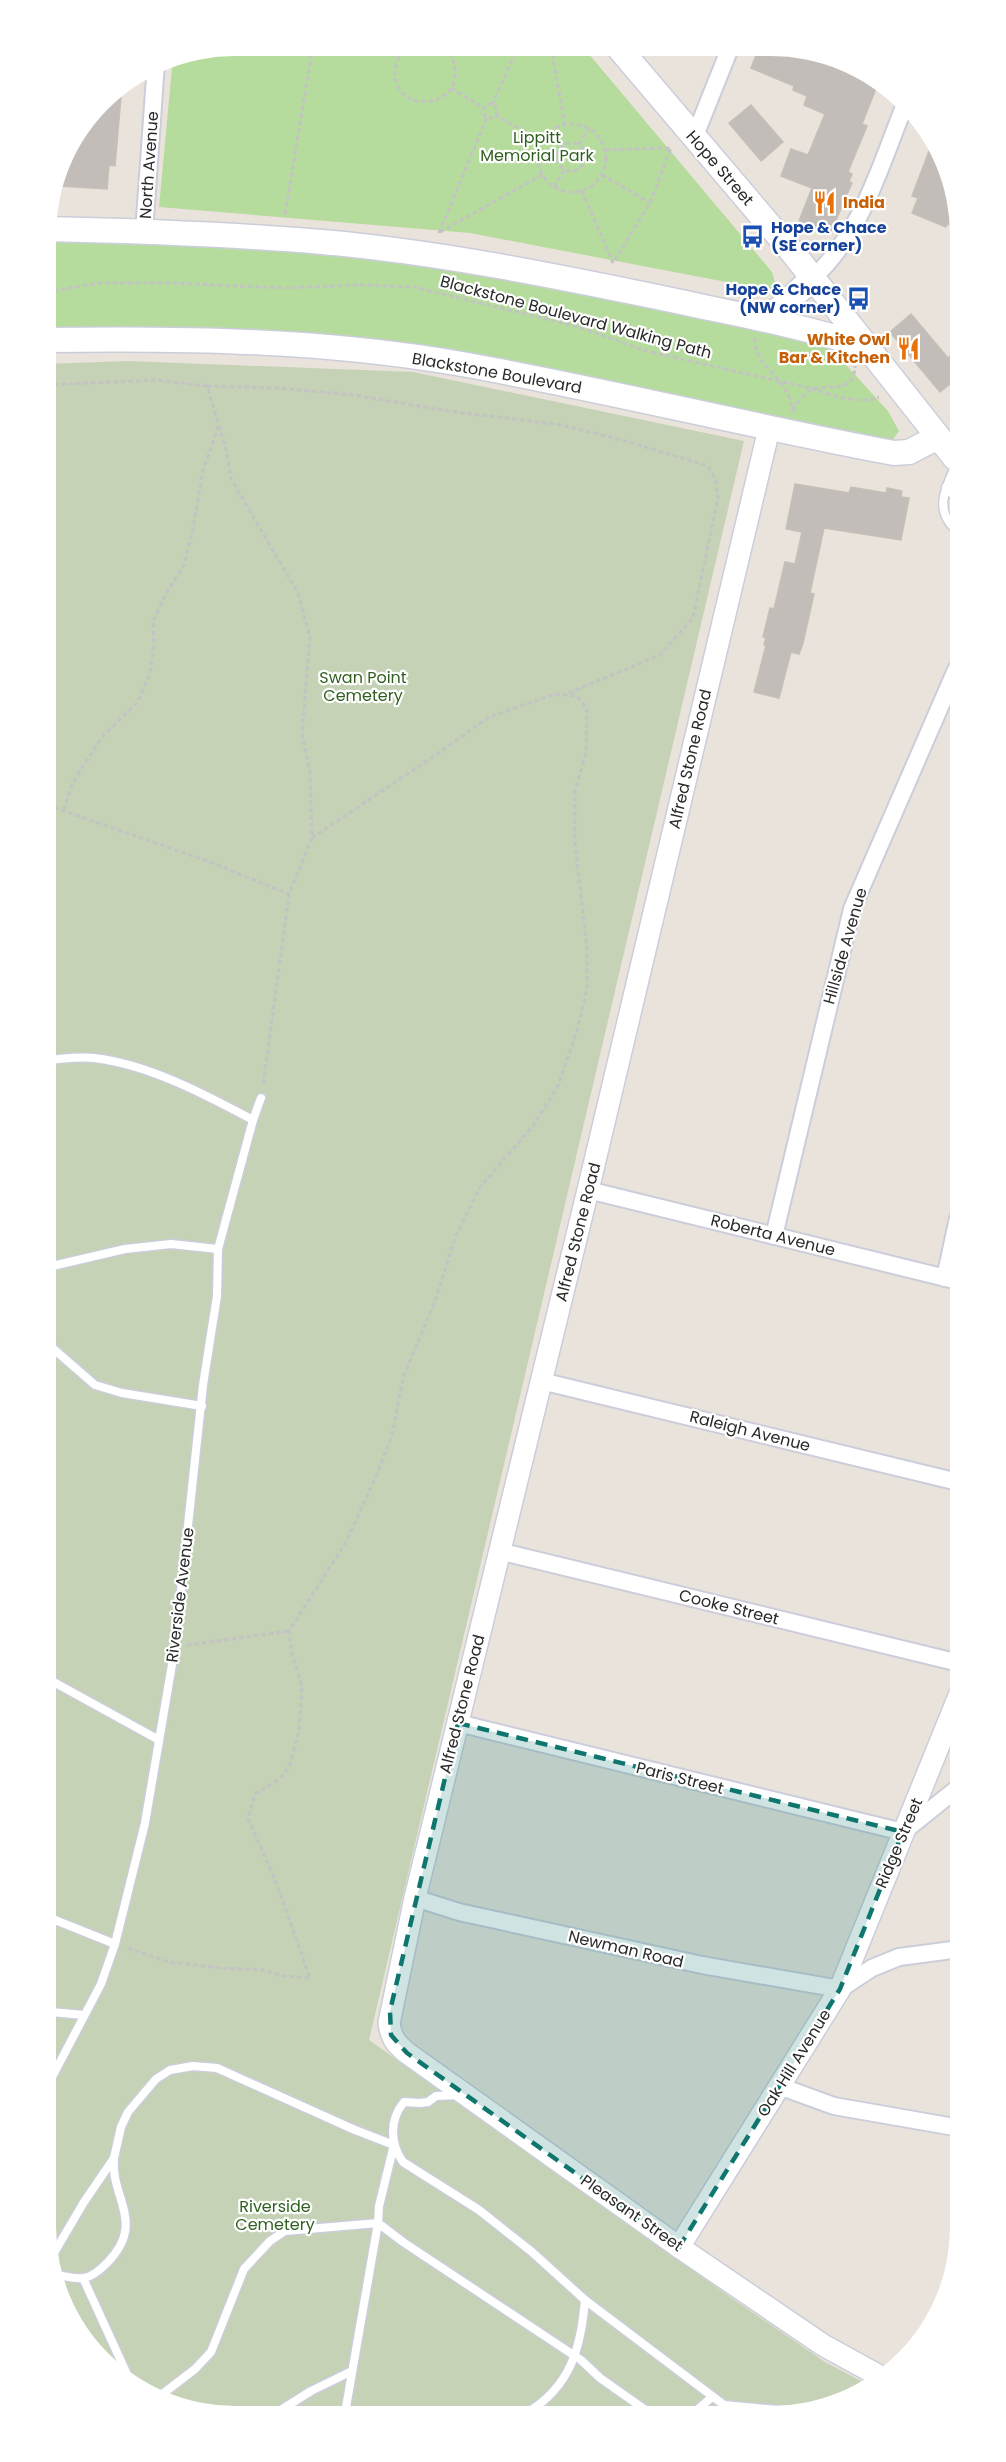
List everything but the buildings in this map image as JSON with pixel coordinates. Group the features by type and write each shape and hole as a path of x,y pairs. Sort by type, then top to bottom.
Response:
{"main road":[{"name":"Hope Street","path":"625,55 813,278 860,356 950,452"},
{"path":"56,230 144,232 322,242 423,254 561,277 757,324 860,356"},
{"path":"757,324 778,310 813,278"},
{"name":"Blackstone Boulevard","path":"56,340 187,339 382,353 462,364 780,425 894,453 914,450 938,437"}],"street":[{"path":"694,138 727,55"},
{"name":"North Avenue","path":"144,232 155,74"},
{"path":"813,278 841,249 857,223 902,112"},
{"name":"Alfred Stone Road","path":"391,2034 390,2011 415,1898 588,1190 780,425"},
{"name":"Hillside Avenue","path":"774,1236 852,909 950,684"},
{"name":"Roberta Avenue","path":"588,1190 950,1279"},
{"name":"Raleigh Avenue","path":"541,1381 950,1480"},
{"name":"Cooke Street","path":"499,1551 950,1661"},
{"name":"Ridge Street","path":"840,1989 950,1718"},
{"name":"Paris Street","path":"458,1723 903,1832"},
{"path":"903,1832 950,1794"},
{"name":"Newman Road","path":"415,1898 459,1912 702,1965 840,1989"},
{"name":"Oak Hill Avenue","path":"679,2247 840,1989 872,1968 899,1957 950,1950"},
{"name":"Pleasant Street","path":"391,2034 401,2049 679,2247 823,2345 875,2374"},
{"path":"779,2086 834,2106 950,2126"}],"lane":[{"path":"950,479 942,502 950,524"},
{"path":"946,487 950,491"},
{"path":"56,1060 93,1058 129,1065 204,1094 253,1120"},
{"name":"Riverside Avenue","path":"55,2071 100,1984 115,1944 145,1823 174,1647 201,1406 217,1296 218,1249 261,1098"},
{"path":"55,1265 125,1249 171,1244 218,1249"},
{"path":"55,1351 95,1385 122,1393 201,1406"},
{"path":"55,1683 159,1740"},
{"path":"55,1920 115,1944"},
{"path":"55,2012 84,2015"},
{"path":"63,2276 83,2278 90,2276 109,2261 123,2237 126,2226 125,2208 115,2175 114,2158 121,2127 128,2112 156,2079 170,2070 193,2066 217,2068 355,2130 394,2145 403,2162 479,2210 532,2252 585,2300 712,2397 724,2405 735,2406"},
{"path":"346,2406 379,2206 394,2145 396,2112 404,2102 428,2102 436,2096 465,2095"},
{"path":"57,2249 84,2202 114,2158"},
{"path":"165,2392 195,2369 211,2352 244,2269 270,2241 285,2231 378,2223 575,2356 600,2378 640,2406"},
{"path":"83,2278 123,2367"},
{"path":"537,2406 558,2387 575,2356 582,2330 585,2300"},
{"path":"287,2406 311,2391 352,2372"},
{"path":"702,2406 712,2397"}],"path":[{"path":"285,214 311,55"},
{"path":"394,55 399,58"},
{"path":"402,55 394,75 397,85 411,100 420,103 430,103 440,99 451,88 456,75 455,65 450,55"},
{"path":"484,108 492,105 514,55"},
{"path":"552,55 565,124"},
{"path":"451,88 484,108"},
{"path":"492,105 496,110 495,115"},
{"path":"484,108 484,114 488,117"},
{"path":"488,117 495,115 543,142"},
{"path":"488,117 439,233 542,175"},
{"path":"565,124 589,128 602,141 605,150 605,167 602,175 597,182 582,191 563,191 554,188 542,175 538,155 543,142 555,129 565,124"},
{"path":"578,145 589,128"},
{"path":"570,143 578,145 585,155 584,163 576,171 564,170 556,159 558,150 570,143"},
{"path":"582,191 613,263 650,203 671,148 605,150"},
{"path":"554,188 564,170"},
{"path":"602,175 650,203"},
{"name":"Blackstone Boulevard Walking Path","path":"56,290 100,283 169,283 287,288 358,285 414,287 579,327 646,351 814,389 838,397 871,401 880,397"},
{"path":"757,324 755,344 759,356 768,370 783,382 793,410"},
{"path":"780,425 802,398 814,389 838,387 850,381 860,356"},
{"path":"56,385 156,380 207,386 277,388 354,395 448,411 562,425 629,441 708,466 715,478 718,497 693,618 660,655 564,695"},
{"path":"207,386 226,449 231,479 298,593 310,637 302,734 310,772 312,838 289,894 261,1098"},
{"path":"64,810 72,785 83,766 104,735 137,703 150,674 154,644 153,621 184,565 203,470 219,425"},
{"path":"115,1944 169,1962 263,1970 283,1976 310,1978 276,1881 248,1819 255,1794 281,1778 290,1764 299,1731 302,1686 292,1654 290,1631 345,1544 376,1476 392,1436 403,1378 435,1301 460,1228 480,1187 533,1126 558,1086 577,1031 587,989 587,949 575,843 575,791 586,753 587,708 577,696 555,694 489,717 312,838"},
{"path":"56,808 207,861 289,894"},
{"path":"174,1647 290,1631"}],"highlighted area":[{"path":"458,1723 903,1832 840,1989 679,2247 407,2053 391,2035 390,2011"}],"green space":[{"name":"Lippitt Memorial Park","path":"234,55 590,55 772,272 776,286 771,291 470,233 159,207 172,67 177,65 211,57"},
{"path":"101,240 328,253 547,283 828,345 888,411 899,431 889,445 535,365 410,345 56,331 56,242"},
{"name":"Swan Point Cemetery","path":"128,361 413,372 744,441 369,2040 733,2299 825,2362 863,2382 840,2393 795,2405 771,2406 223,2406 177,2397 135,2376 100,2346 79,2317 69,2296 57,2251 55,2228 56,364"}],"place":[{"name":"India","path":"825,202"},
{"name":"Hope & Chace (SE corner)","path":"753,236"},
{"name":"Hope & Chace (NW corner)","path":"859,298"},
{"name":"White Owl Bar & Kitchen","path":"908,348"}],"park label":[{"name":"Riverside Cemetery","path":"275,2215"}]}
